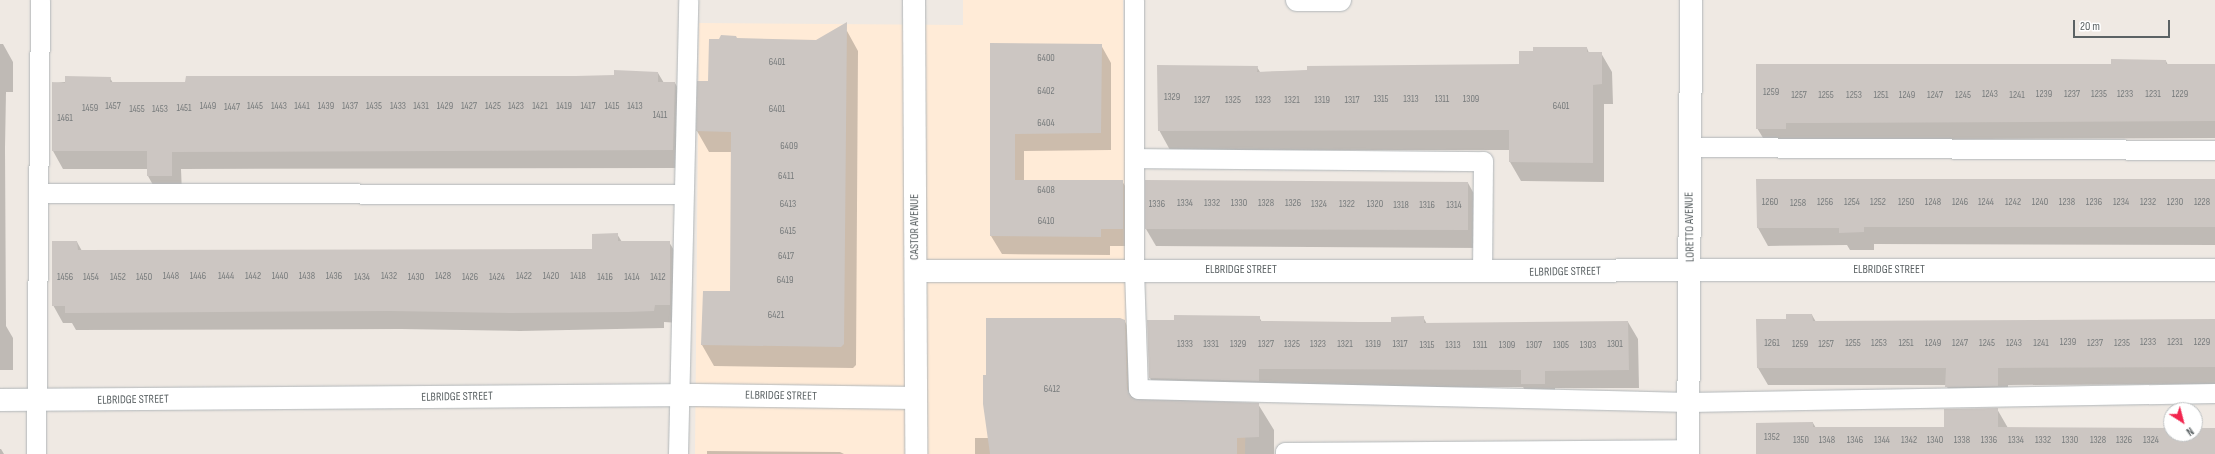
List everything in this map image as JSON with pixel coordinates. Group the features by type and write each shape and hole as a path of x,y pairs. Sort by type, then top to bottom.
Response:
{"street":[{"name":"CASTOR AVENUE","path":"914,0 916,454"},
{"path":"1297,0 1340,0"},
{"name":"LORETTO AVENUE","path":"1688,452 1691,270 1689,147 1691,0"},
{"name":"ELBRIDGE STREET","path":"916,271 1134,270 1482,272 1691,270 2215,270"},
{"name":"ELBRIDGE STREET","path":"0,400 35,401 677,395 915,398"}],"lane":[{"path":"36,454 35,401 40,0"},
{"path":"678,454 677,395 688,0"},
{"path":"1134,0 1134,270 1138,389 1689,402 2215,393"},
{"path":"1689,147 2215,150"},
{"path":"1134,158 1483,161 1482,272"},
{"path":"38,193 682,194"},
{"path":"1285,454 1285,452 1688,452"}],"shaded area":[{"path":"963,0 1123,0 1128,402 1246,405 1245,454 695,454 699,23 963,25"}],"building":[{"path":"847,22 844,344 841,347 701,345 703,291 730,291 731,132 696,131 697,81 708,81 709,39 719,39 721,35 736,36 737,38 816,40"},
{"path":"990,43 1102,44 1101,133 1015,134 1015,180 1123,180 1123,229 1101,229 1101,237 990,236"},
{"path":"1533,47 1587,47 1587,52 1602,52 1602,84 1593,85 1593,163 1509,162 1509,130 1158,131 1157,65 1258,66 1257,72 1307,70 1307,66 1519,64 1519,51 1533,51"},
{"path":"2111,59 2166,60 2166,64 2215,64 2215,121 1786,123 1786,129 1756,129 1756,64 2111,64"},
{"path":"614,70 658,72 658,82 675,82 673,150 172,152 172,176 147,176 147,151 52,151 52,82 65,83 65,76 111,77 110,82 185,82 186,76 576,76 614,75"},
{"path":"1756,179 2215,179 2215,227 1864,227 1864,232 1839,233 1839,228 1757,228"},
{"path":"1145,180 1468,182 1468,230 1145,229"},
{"path":"618,233 618,241 670,241 670,305 655,305 654,311 510,313 390,311 65,313 65,306 52,306 52,241 77,241 78,250 592,249 592,234"},
{"path":"1786,314 1812,314 1813,321 2215,319 2215,367 1998,368 1998,386 1945,387 1946,368 1757,368 1756,319 1786,319"},
{"path":"1174,315 1260,316 1260,321 1391,322 1391,317 1424,316 1424,323 1628,321 1629,370 1545,371 1545,384 1521,384 1521,370 1259,369 1259,381 1149,378 1147,320 1174,320"},
{"path":"986,318 1120,318 1125,320 1127,389 1132,398 1259,403 1259,437 1237,438 1237,454 990,454 983,404 983,375 986,375"},
{"path":"1998,408 1998,427 2163,428 2163,442 2203,442 2203,428 2215,428 2215,454 1756,454 1756,423 1813,422 1813,427 1944,427 1944,409"}]}
